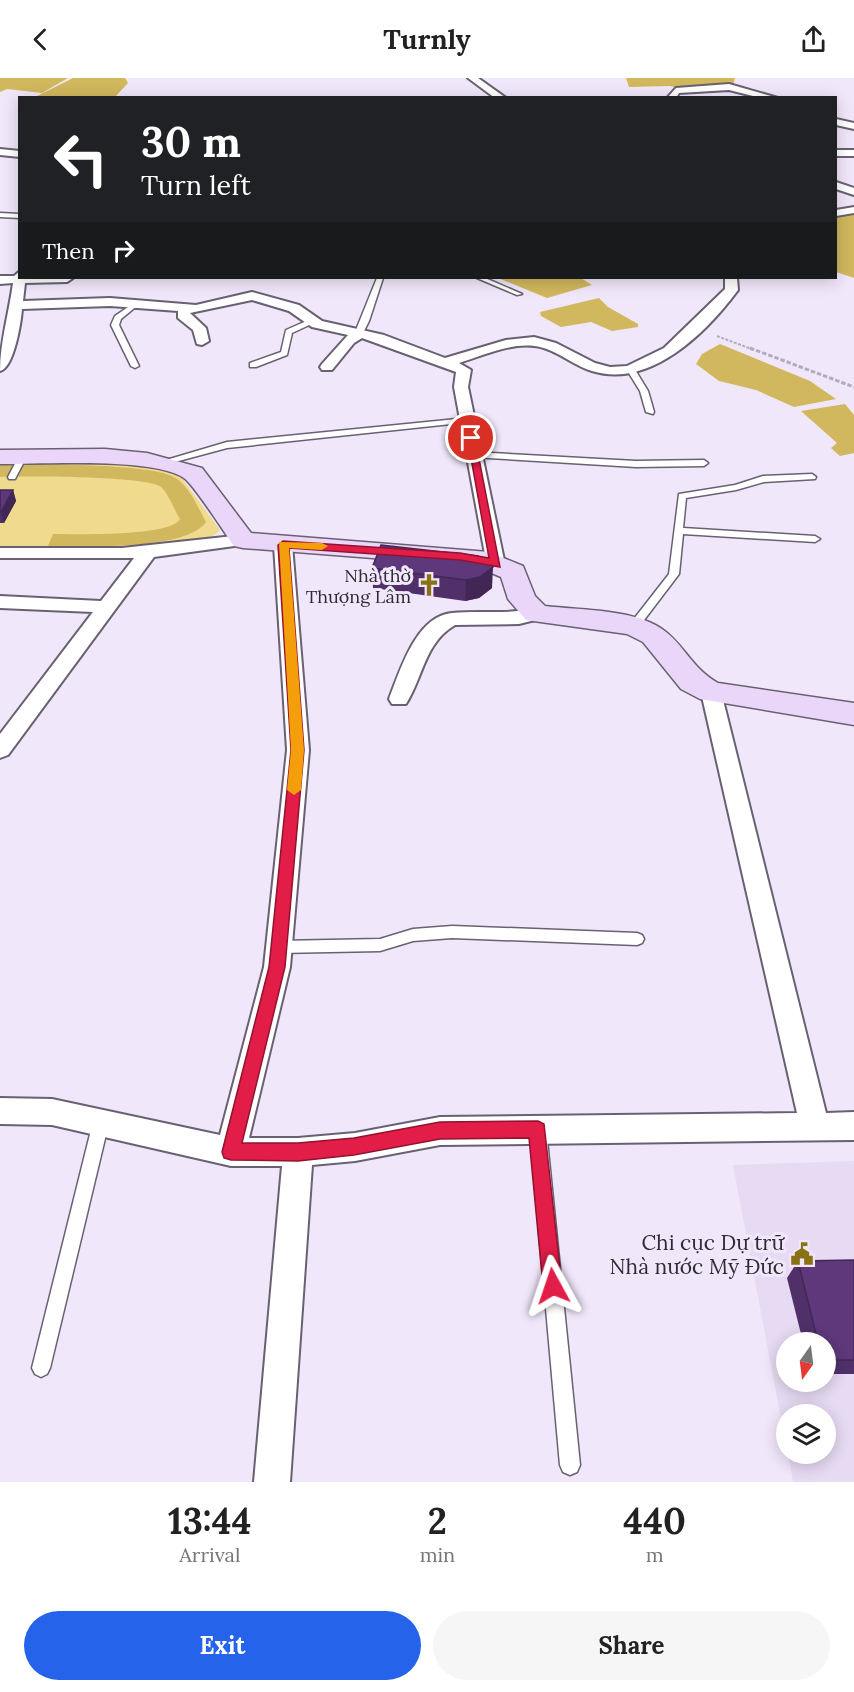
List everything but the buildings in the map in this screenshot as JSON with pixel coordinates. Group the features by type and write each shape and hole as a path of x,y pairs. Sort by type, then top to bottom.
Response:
{"street":[{"path":"472,78 499,96"},
{"path":"743,90 747,78"},
{"path":"672,96 676,91 729,87 766,96"},
{"path":"837,122 854,126"},
{"path":"1,153 18,154"},
{"path":"837,153 854,153"},
{"path":"837,186 854,192"},
{"path":"837,213 854,210"},
{"path":"0,280 18,277"},
{"path":"0,367 5,339 17,305 18,279"},
{"path":"447,362 526,341 554,348 608,373 631,370 662,357 732,290 731,279"},
{"path":"17,305 110,302 185,309 252,296 294,308 314,321 357,335 379,338 464,370 461,387 496,565"},
{"path":"185,309 183,315 199,328 202,341"},
{"path":"327,368 348,340 357,335"},
{"path":"14,463 105,456 160,463 193,473 243,540"},
{"path":"0,553 60,556 147,553 243,540 283,545 378,549 480,558 513,572 522,599 536,614"},
{"path":"231,1152 277,967 298,750 283,545"},
{"path":"0,750 147,553"},
{"path":"0,602 106,607"},
{"path":"399,699 420,649 441,623 451,619 519,618 536,614 634,626 653,636 692,682 711,692 854,714"},
{"path":"711,692 815,1127"},
{"path":"0,1111 52,1112 231,1152 298,1152 354,1147 440,1131 854,1126"},
{"path":"272,1482 298,1152"}],"lane":[{"path":"0,215 18,216"},
{"path":"357,335 365,321 380,279"},
{"path":"482,279 519,294"},
{"path":"135,305 118,318 115,325 135,366"},
{"path":"253,365 284,353 289,332 314,321"},
{"path":"631,370 644,391 650,412"},
{"path":"160,463 227,445 467,420"},
{"path":"474,455 636,464 704,463"},
{"path":"634,626 674,574 682,496 736,487 763,479 812,477"},
{"path":"678,531 815,539"},
{"path":"279,946 380,945 413,935 452,932 637,939"},
{"path":"41,1368 101,1122"},
{"path":"538,1130 570,1465"}],"path":[{"path":"692,328 743,344 854,387"}],"shaded area":[{"path":"0,78 68,78 42,93 7,89 0,92"},
{"path":"73,78 125,78 128,83 116,96 37,96"},
{"path":"626,78 735,78 733,85 677,88 670,86 629,87"},
{"path":"854,214 854,278 837,272 837,217"},
{"path":"500,279 583,279 592,285 547,298"},
{"path":"599,298 608,307 638,324 638,327 612,331 591,322 561,327 541,316 540,312"},
{"path":"720,344 810,381 836,399 794,407 756,390 719,381 696,364 702,354"},
{"path":"845,404 854,415 854,453 840,456 831,448 837,443 801,411"},
{"path":"0,462 113,464 179,474 220,530 206,539 182,545 151,548 81,551 0,550"},
{"path":"0,465 103,466 163,473 174,477 184,485 206,522 195,531 178,538 156,542 108,546 48,546 53,534 141,532 173,525 180,519 164,490 151,483 85,478 0,477"},
{"name":"Chi cục Dự trữ Nhà nước Mỹ Đức","path":"854,1161 854,1482 793,1482 790,1464 836,1464 836,1404 778,1404 733,1165"}],"slow traffic":[{"path":"294,790 298,750 289,601 283,545 322,546"}],"place":[{"name":"Nhà thờ Thượng Lâm","path":"429,585"},
{"name":"Chi cục Dự trữ Nhà nước Mỹ Đức","path":"802,1254"}],"route":[{"path":"471,438 496,565 480,558 460,556 378,549 283,545 289,601 298,750 277,967 231,1152 298,1152 354,1147 440,1131 538,1130 553,1286"}]}
